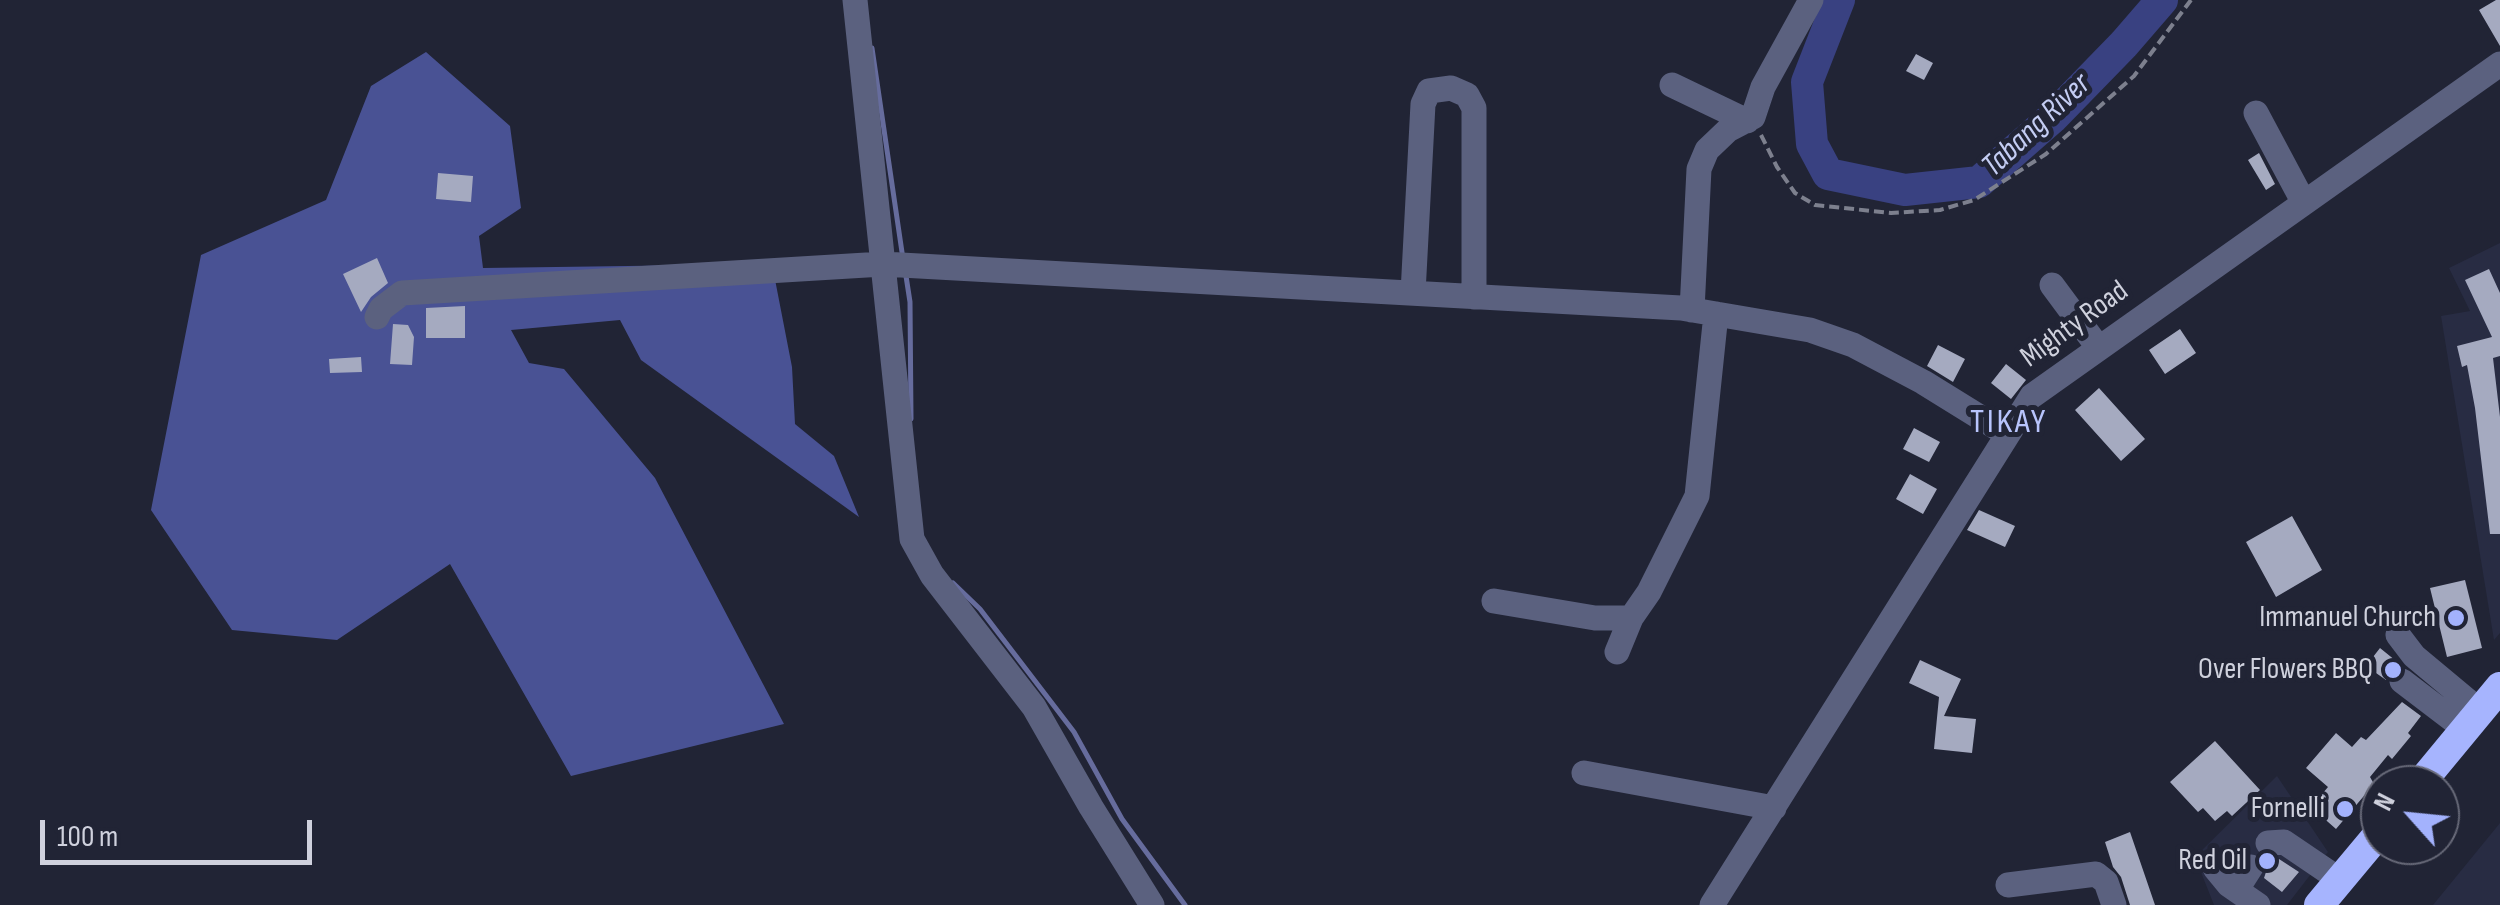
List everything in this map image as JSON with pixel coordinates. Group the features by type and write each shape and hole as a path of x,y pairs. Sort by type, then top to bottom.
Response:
{"highway":[{"path":"2435,765 2500,686"},
{"path":"2319,905 2360,856"}],"street":[{"path":"855,0 912,539 932,575 1034,706 1152,905"},
{"path":"1617,652 1697,496 1704,312 1699,169 1707,150 1728,130 1750,119 1762,87 1812,0"},
{"name":"Mighty Road","path":"1712,905 2032,396 2500,64"},
{"path":"1672,86 1750,119"},
{"path":"1413,293 1423,104 1429,90 1450,88 1467,96 1474,108 1474,297"},
{"path":"2256,112 2304,203"},
{"path":"377,317 381,309 402,293 883,264 1704,312 1810,330 1853,345 2007,434"},
{"path":"2052,285 2098,347"},
{"path":"1494,601 1595,618 1632,618"},
{"path":"2398,635 2472,720"},
{"path":"2402,682 2472,720"},
{"path":"1584,773 1774,808"},
{"path":"2268,843 2284,842 2340,880"},
{"path":"2215,868 2229,885 2248,887"},
{"path":"2008,885 2096,874 2106,882 2114,905"}],"path":[{"path":"1750,119 1795,193 1816,205 1891,214 1940,210 1974,200 2046,154 2134,76 2191,0"}],"shaded area":[{"path":"426,52 510,126 521,208 479,236 483,268 772,264 792,367 795,424 834,456 859,517 641,360 620,320 511,330 529,363 564,369 655,478 784,724 571,776 450,564 337,640 232,630 151,510 201,255 326,200 371,86"},
{"path":"2500,243 2500,633 2494,640 2441,316 2470,311 2449,268"},
{"path":"2277,776 2328,852 2287,905 2214,905 2195,857"},
{"path":"2500,823 2500,905 2433,905"}],"building":[{"path":"2500,0 2500,46 2479,10"},
{"path":"1916,54 1933,63 1924,80 1906,71"},
{"path":"2259,153 2275,184 2266,190 2248,160"},
{"path":"438,173 473,176 471,202 436,199"},
{"path":"377,258 388,283 361,312 343,274"},
{"path":"2489,269 2500,293 2500,356 2493,358 2500,417 2500,534 2490,534 2475,408 2467,365 2462,367 2457,346 2492,337 2465,280"},
{"path":"465,306 465,338 426,338 426,308"},
{"path":"393,324 408,325 414,337 412,365 390,364"},
{"path":"2180,329 2196,353 2165,374 2149,350"},
{"path":"1938,345 1965,359 1953,382 1927,366"},
{"path":"361,357 362,372 330,373 329,359"},
{"path":"2006,364 2026,380 2011,399 1991,383"},
{"path":"2099,388 2145,439 2121,461 2075,410"},
{"path":"1914,428 1940,442 1929,462 1903,449"},
{"path":"1910,474 1937,489 1923,514 1896,499"},
{"path":"1979,510 2015,526 2005,547 1967,530"},
{"path":"2292,516 2322,570 2276,597 2246,542"},
{"name":"Immanuel Church","path":"2465,580 2482,648 2447,657 2430,588"},
{"path":"2380,648 2401,665 2390,670 2386,680 2366,666"},
{"path":"1920,660 1961,679 1944,716 1976,719 1972,753 1934,749 1939,697 1909,683"},
{"path":"2402,702 2421,716 2392,759 2388,755 2380,765 2360,765 2360,801 2336,829 2311,807 2328,787 2306,768 2336,733 2352,747 2361,737 2366,740"},
{"path":"2215,741 2260,790 2232,816 2227,811 2215,821 2203,808 2198,812 2170,782"},
{"path":"2130,832 2155,905 2130,905 2121,877 2113,867 2105,842"},
{"path":"2265,858 2279,859 2299,872 2282,892 2264,878"}],"waterway":[{"name":"Tabang River","path":"1839,0 1807,82 1812,144 1828,174 1905,190 1979,182 2052,118 2162,0"},
{"path":"872,48 903,259"},
{"path":"906,276 910,302 911,419"},
{"path":"953,583 980,609 1074,732 1122,819 1185,905"}],"place":[{"name":"Immanuel Church","path":"2456,618"},
{"name":"Over Flowers BBQ","path":"2393,670"},
{"name":"Fornelli","path":"2345,809"},
{"name":"Red Oil","path":"2267,861"}],"district":[{"name":"TIKAY","path":"2009,423"}]}
